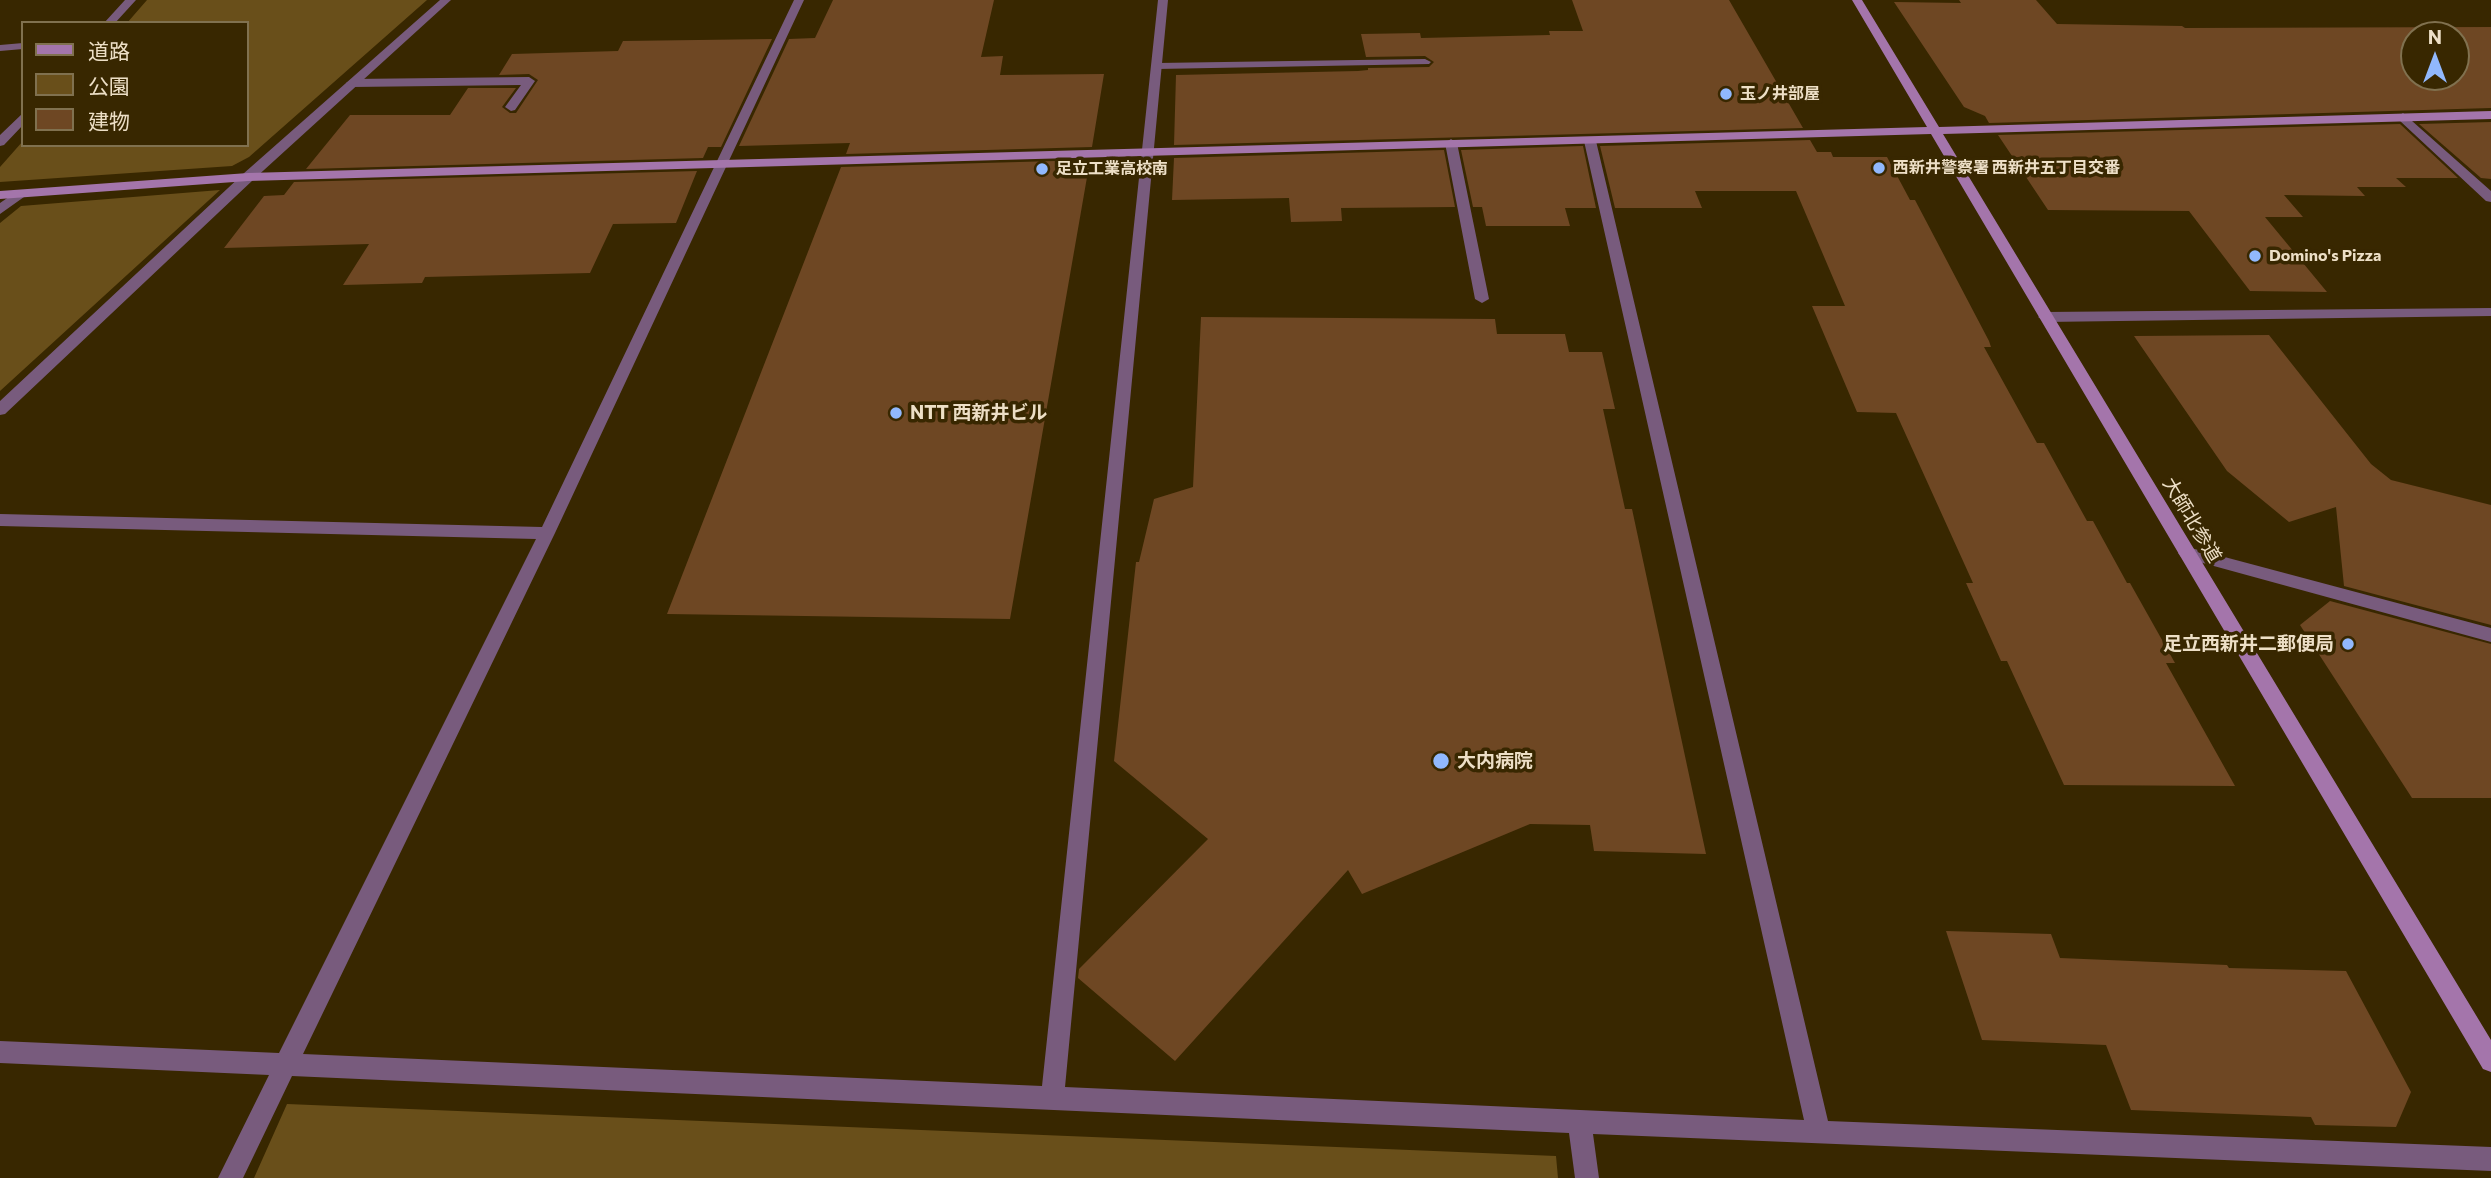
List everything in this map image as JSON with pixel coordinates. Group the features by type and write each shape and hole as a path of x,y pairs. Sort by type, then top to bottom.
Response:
{"street":[{"path":"111,21 131,0"},
{"path":"0,410 248,177 446,0"},
{"path":"230,1178 547,533 799,0"},
{"path":"1052,1098 1163,0"},
{"name":"大師北参道","path":"1857,0 2491,1061"},
{"path":"0,48 21,46"},
{"path":"1157,66 1425,62"},
{"path":"352,83 529,81 511,107"},
{"path":"0,195 248,177 2491,115"},
{"path":"2403,117 2491,198"},
{"path":"0,142 21,119"},
{"path":"1590,141 1819,1132"},
{"path":"1451,143 1482,299"},
{"path":"0,210 19,194"},
{"path":"2045,317 2491,312"},
{"path":"0,520 547,533"},
{"path":"2187,553 2491,635"},
{"path":"0,1052 2491,1159"},
{"path":"1579,1120 1587,1178"}],"green space":[{"path":"147,0 427,0 249,157 232,166 0,182 0,167 21,143 21,147 248,147 248,21 129,21"},
{"path":"220,190 0,391 0,223 21,206"},
{"path":"287,1104 1556,1156 1558,1178 254,1178"}],"building":[{"path":"833,0 994,0 981,57 1003,56 1000,75 1104,74 1092,147 846,154 850,143 739,146 789,39 815,38"},
{"path":"1572,0 1729,0 1803,128 1174,145 1176,75 1429,67 1434,62 1425,56 1366,57 1361,34 1420,33 1421,38 1550,35 1549,31 1583,31"},
{"path":"2036,0 2057,24 2185,28 2400,27 2400,91 2470,91 2470,27 2491,27 2491,108 1989,123 1985,116 1964,107 1894,2"},
{"path":"772,39 721,147 708,147 703,158 306,169 350,115 450,115 468,88 516,88 502,107 510,113 516,113 538,80 529,74 499,75 512,54 618,51 623,41"},
{"path":"2491,122 2491,179 2481,178 2419,124"},
{"path":"2400,124 2458,178 2396,178 2406,187 2357,187 2365,196 2284,195 2303,217 2265,217 2327,292 2250,291 2189,211 2048,210 1998,135"},
{"path":"1810,140 1817,152 1831,152 1833,157 1887,157 1910,200 1915,200 1989,341 1991,347 1984,347 2037,443 2044,443 2087,521 2093,521 2127,583 2130,583 2175,663 2166,663 2235,786 2064,785 2007,661 2001,661 1966,583 1973,583 1896,413 1857,412 1812,306 1845,306 1796,191 1695,191 1702,208 1615,208 1600,146"},
{"path":"1583,146 1596,208 1565,208 1570,226 1486,226 1482,207 1473,207 1461,150"},
{"path":"1444,150 1455,207 1341,208 1342,221 1291,222 1289,198 1172,200 1174,158"},
{"name":"NTT 西新井ビル","path":"1090,160 1010,619 667,614 841,167"},
{"path":"697,171 676,223 613,224 590,273 425,277 422,283 343,285 369,244 224,248 264,196 284,195 294,182"},
{"path":"1201,317 1495,319 1497,334 1565,334 1569,352 1602,352 1615,409 1603,409 1625,509 1632,509 1706,854 1594,851 1590,825 1530,824 1362,894 1348,870 1175,1061 1078,978 1079,969 1208,839 1114,761 1136,562 1139,562 1154,499 1193,487"},
{"path":"2269,335 2371,464 2391,480 2491,505 2491,625 2344,586 2336,507 2289,522 2227,471 2134,336"},
{"path":"2330,601 2491,644 2491,798 2412,798 2300,625"},
{"path":"1946,931 2051,934 2060,958 2227,965 2229,968 2346,971 2411,1092 2396,1127 2315,1125 2311,1117 2131,1110 2106,1045 1982,1040"}],"place":[{"name":"玉ノ井部屋","path":"1726,94"},
{"name":"西新井警察署 西新井五丁目交番","path":"1879,168"},
{"name":"足立工業高校南","path":"1042,169"},
{"name":"Domino's Pizza","path":"2255,256"},
{"name":"NTT 西新井ビル","path":"896,413"},
{"name":"足立西新井二郵便局","path":"2348,644"},
{"name":"大内病院","path":"1441,761"}]}
